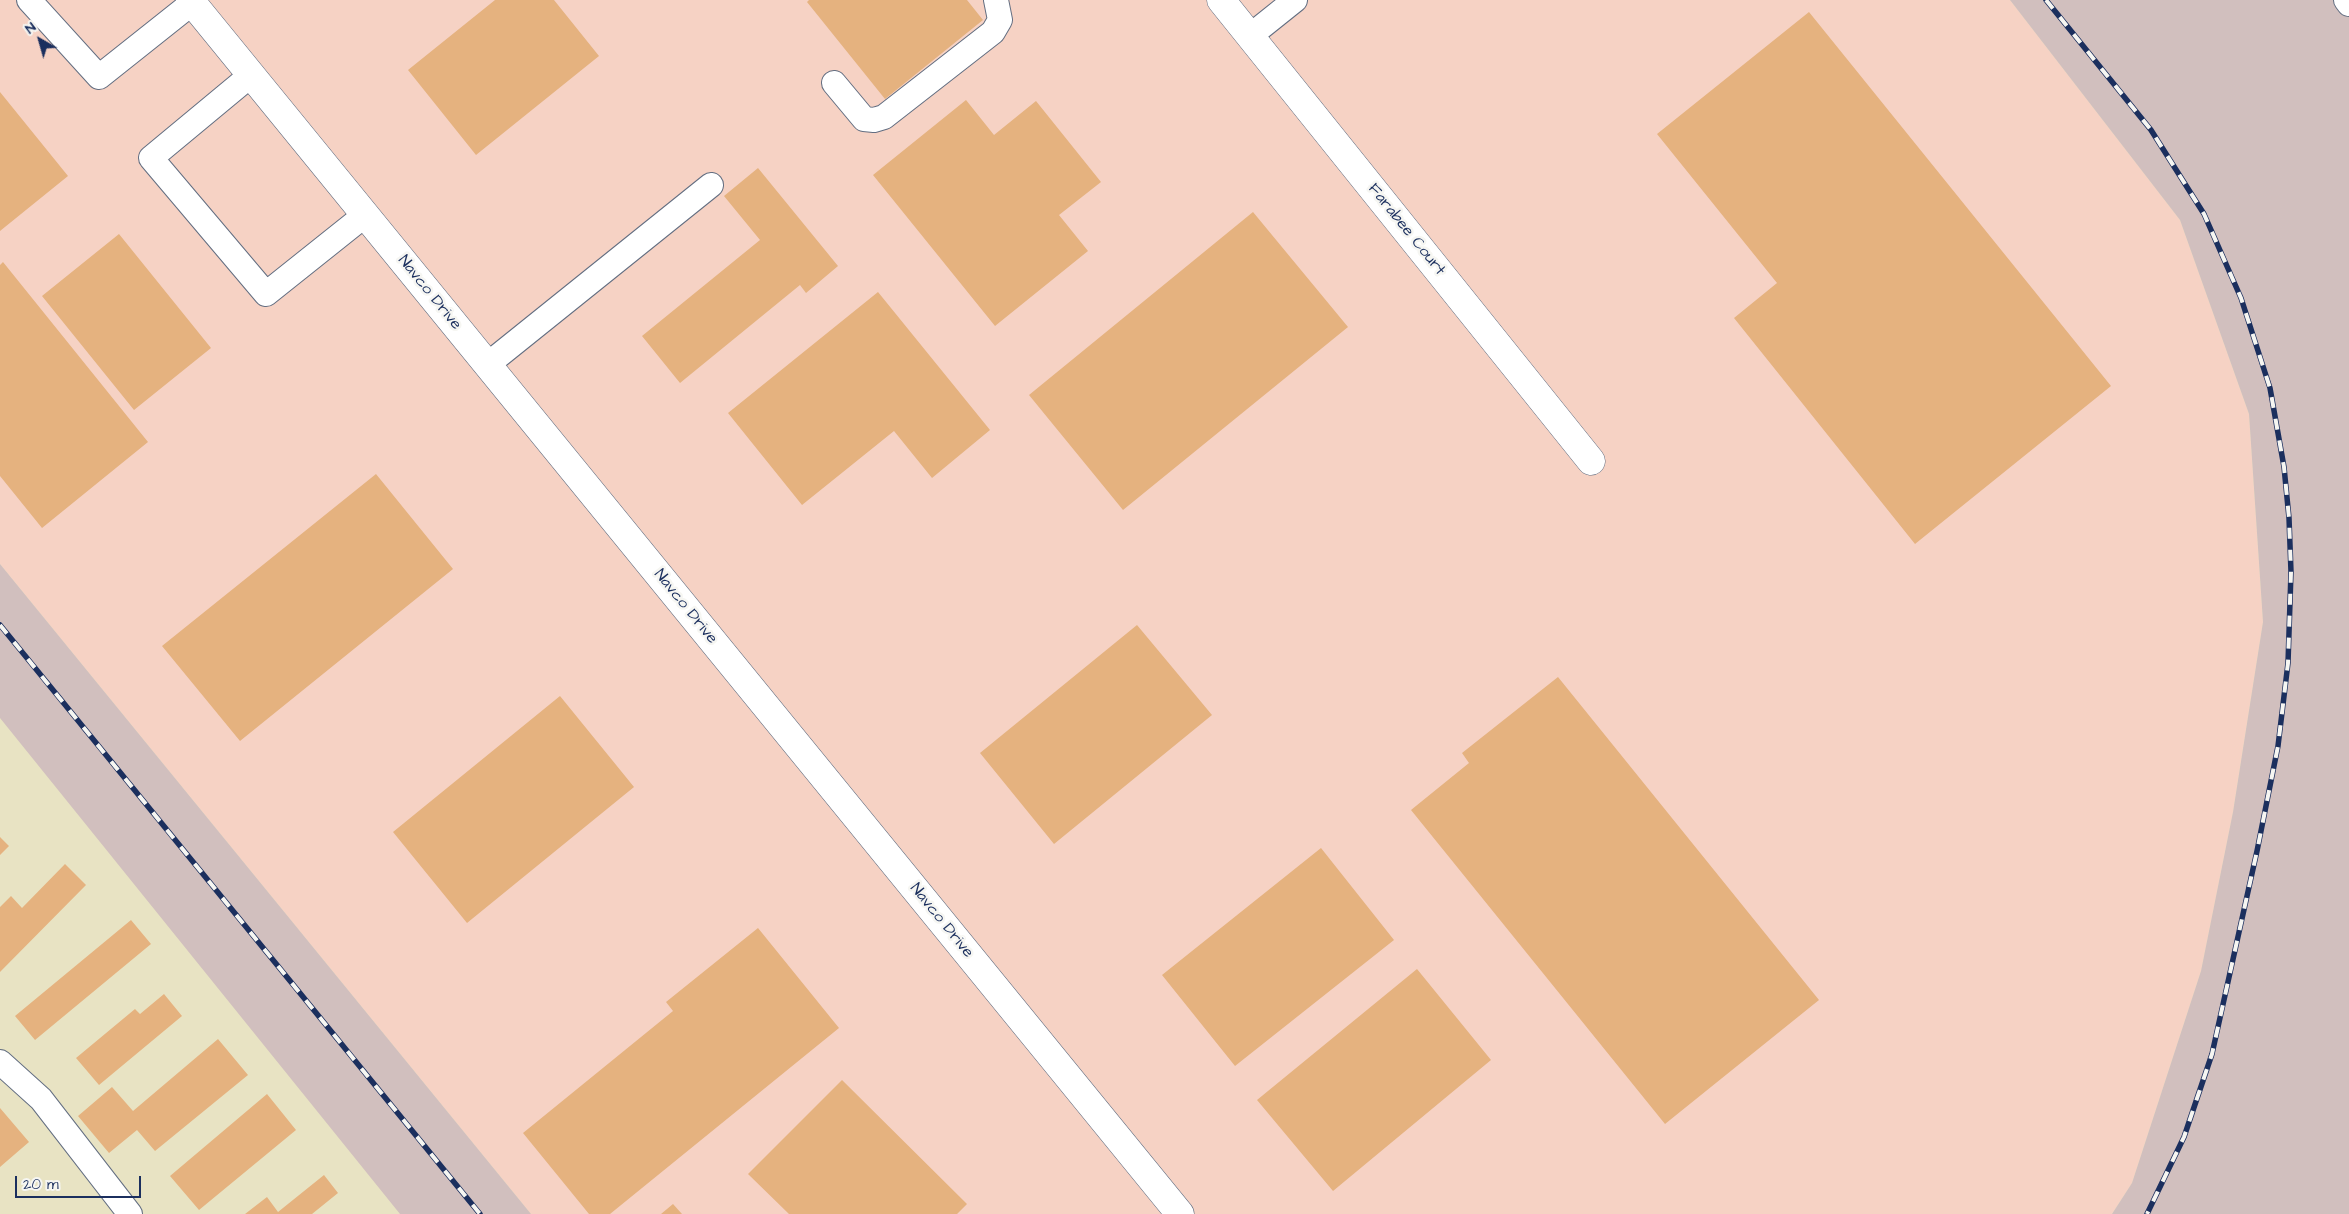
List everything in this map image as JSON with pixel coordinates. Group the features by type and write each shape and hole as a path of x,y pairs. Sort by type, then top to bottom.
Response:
{"street":[{"name":"Farabee Court","path":"1221,0 1591,461"},
{"name":"Navco Drive","path":"191,2 1180,1214"}],"lane":[{"path":"29,0 99,77 191,2"},
{"path":"834,83 864,119 874,120 884,117 993,32 1000,20 996,0"},
{"path":"1250,36 1295,0"},
{"path":"2346,0 2349,4"},
{"path":"251,75 151,158 266,294 365,215"},
{"path":"487,365 711,185"},
{"path":"0,1062 41,1099 130,1214"}],"shaded area":[{"path":"0,0 2010,0 2180,220 2249,414 2263,622 2233,812 2201,971 2132,1183 2112,1214 531,1214 0,564"},
{"path":"2010,0 2349,0 2349,1214 2112,1214 2132,1183 2201,971 2233,812 2263,622 2249,414 2180,220"},
{"path":"0,564 531,1214 400,1214 0,718"}],"building":[{"path":"495,0 554,0 599,56 476,155 408,70"},
{"path":"809,0 967,0 983,20 885,99 807,2"},
{"path":"1809,12 2111,386 1915,544 1734,318 1777,283 1657,134"},
{"path":"0,92 68,176 0,231"},
{"path":"966,100 994,135 1036,101 1101,182 1059,215 1088,251 995,326 873,175"},
{"path":"758,168 838,266 806,293 800,285 680,383 642,336 760,240 724,196"},
{"path":"1253,212 1348,327 1123,510 1029,395"},
{"path":"119,234 211,348 134,410 42,296"},
{"path":"3,262 148,442 42,528 0,476 0,265"},
{"path":"878,292 990,430 932,478 894,431 802,505 728,413"},
{"path":"376,474 453,569 240,741 162,646"},
{"path":"1137,625 1212,715 1054,844 980,753"},
{"path":"1558,677 1819,1000 1665,1124 1411,810 1469,763 1462,753"},
{"path":"560,696 634,787 467,923 393,832"},
{"path":"0,837 9,846 0,855"},
{"path":"1321,848 1394,940 1235,1066 1162,975"},
{"path":"65,864 86,885 0,972 0,907 11,896 22,908"},
{"path":"131,920 151,944 35,1040 15,1016"},
{"path":"758,928 839,1028 610,1214 589,1214 523,1133 673,1011 666,1002"},
{"path":"1417,969 1491,1060 1333,1191 1257,1100"},
{"path":"164,994 182,1016 99,1085 76,1058 135,1009 140,1014"},
{"path":"218,1039 248,1075 155,1151 137,1130 109,1153 78,1116 112,1087 133,1111"},
{"path":"842,1080 967,1204 957,1214 789,1214 748,1174"},
{"path":"267,1094 296,1130 199,1210 170,1176"},
{"path":"0,1108 29,1142 0,1167"},
{"path":"324,1175 338,1193 312,1214 245,1214 267,1197 278,1212"},
{"path":"673,1204 682,1214 661,1214"}],"railway":[{"path":"2046,0 2151,130 2204,214 2241,298 2270,388 2284,467 2289,518 2291,572 2288,663 2278,746 2257,851 2212,1054 2184,1137 2147,1214"},
{"path":"0,625 480,1214"}]}
